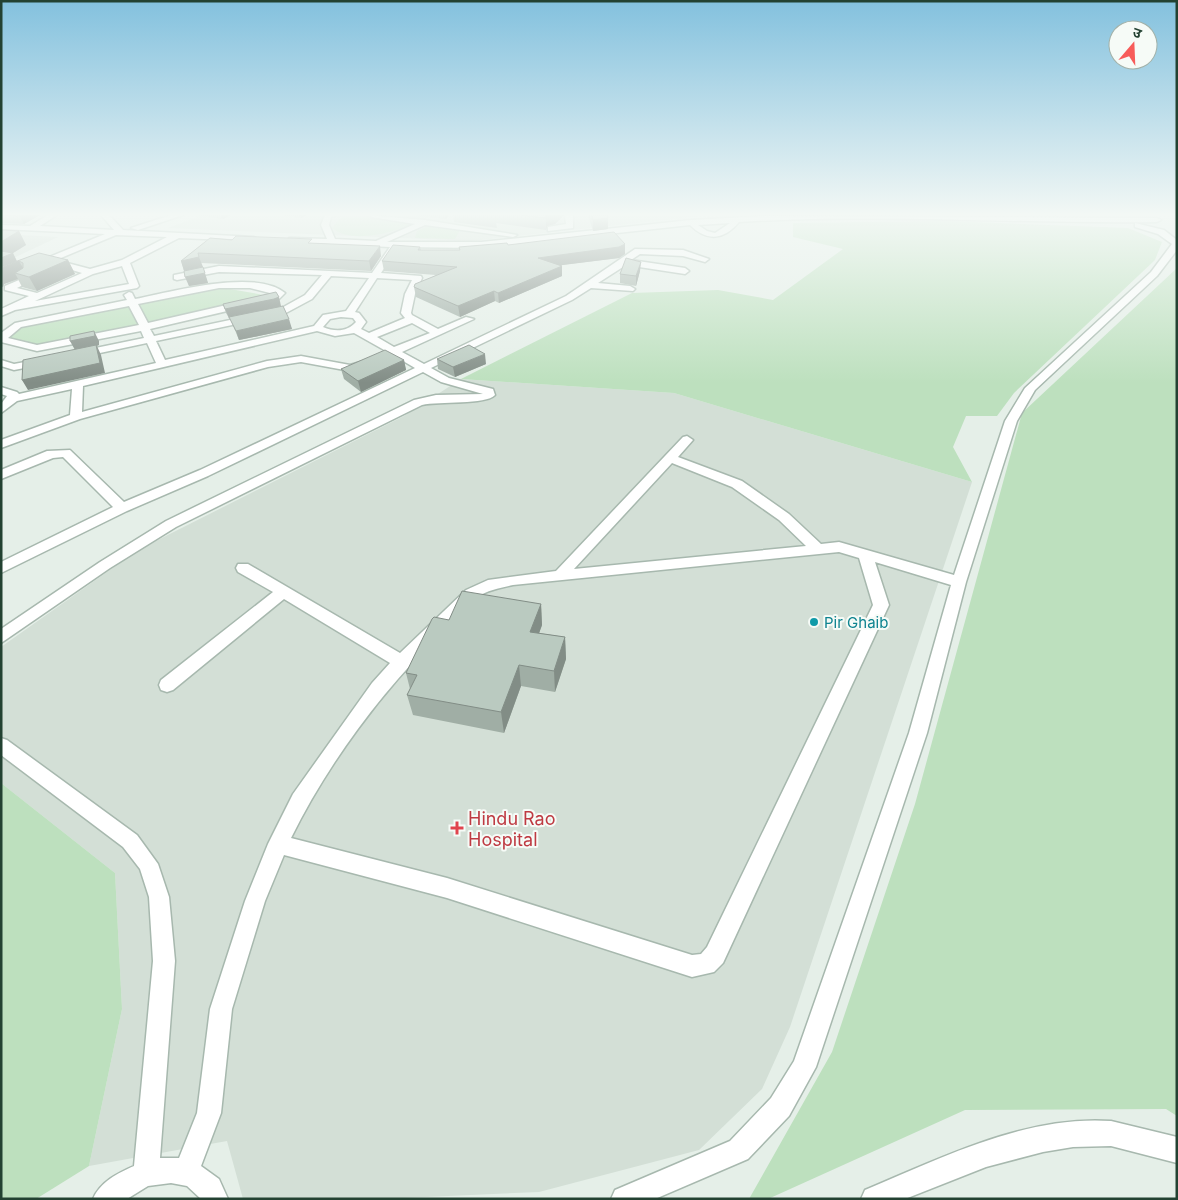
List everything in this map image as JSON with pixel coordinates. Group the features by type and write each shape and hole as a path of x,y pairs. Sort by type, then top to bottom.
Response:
{"street":[{"path":"1,280 29,271"},
{"path":"85,271 89,272"},
{"path":"1,313 93,271"},
{"path":"12,308 134,286 129,271"},
{"path":"177,277 208,271"},
{"path":"274,271 376,274 418,279 405,308 406,313 412,319 438,333"},
{"path":"349,314 378,271"},
{"path":"1,568 122,508 204,473 569,298 611,271"},
{"path":"624,1199 739,1150 780,1107 804,1066 918,733 959,582 1017,408 1031,388 1156,271"},
{"path":"89,272 89,294"},
{"path":"67,357 288,310 321,287 328,273"},
{"path":"18,276 30,278 8,288 38,296"},
{"path":"219,284 244,284 280,293 276,297 145,327 36,348 1,338 18,324 133,303 219,284"},
{"path":"592,285 630,289"},
{"path":"125,287 162,364"},
{"path":"1,444 76,417 191,370 318,328 330,333 354,329 361,322 356,315 349,314 326,317 320,321 318,328"},
{"path":"369,337 412,319"},
{"path":"1,410 13,399 162,364 191,370 267,364 301,359 316,360 350,368 394,352 469,319"},
{"path":"1,637 105,565 171,524 391,415 428,399 484,398 489,395 489,391 445,380 354,329"},
{"path":"1,363 19,366 48,361"},
{"path":"76,417 78,384"},
{"path":"1,390 13,394 13,399"},
{"path":"560,574 687,440"},
{"path":"1,475 51,454 66,453 122,508"},
{"path":"670,458 737,484 784,517 818,550"},
{"path":"186,1172 209,1113 221,1008 255,902 278,844 300,800 378,688 401,662 471,594 488,585 513,580 839,547 959,582"},
{"path":"278,844 447,888 692,966 706,964 715,955 881,606 865,554"},
{"path":"243,568 401,662"},
{"path":"167,685 283,592"},
{"path":"1,745 130,841 148,864 160,897 164,961 146,1173"},
{"path":"874,1199 954,1165 1036,1139 1104,1133 1177,1150"},
{"path":"106,1199 119,1187 146,1173 166,1169 186,1172 202,1180 216,1199"}],"shaded area":[{"name":"Hindu Rao Hospital","path":"461,379 674,393 972,482 790,1027 762,1089 699,1150 539,1192 381,1199 243,1199 227,1141 89,1166 122,1009 115,873 1,783 1,647 138,550 404,416"}],"green space":[{"path":"813,271 1143,271 1014,393 997,416 966,416 953,447 972,482 674,393 461,379 632,293 718,290 773,300"},
{"path":"1174,271 1177,271 1177,1116 1166,1109 965,1110 768,1199 749,1199 832,1052 915,804 1022,413"},
{"path":"224,288 281,298 42,347 3,339 14,329"},
{"path":"1,783 115,873 122,1009 89,1166 36,1199 1,1199"}],"building":[{"path":"18,271 43,271 29,277 15,273"},
{"path":"184,271 204,271 205,273 185,277"},
{"path":"447,271 550,271 498,293 494,291 458,306 414,287 415,284"},
{"path":"621,271 638,271 636,276 620,274"},
{"path":"276,292 279,297 274,299 225,309 223,304"},
{"path":"283,306 289,319 236,331 229,317"},
{"path":"94,331 95,336 70,341 70,336"},
{"path":"96,345 100,363 22,380 23,360"},
{"path":"469,345 485,354 453,367 437,359"},
{"path":"385,350 404,360 358,381 341,369"},
{"path":"462,591 541,604 530,632 565,637 554,671 519,665 501,712 407,695 417,675 406,673 432,619 434,617 449,620"}],"place":[{"name":"Pir Ghaib","path":"814,622"},
{"name":"Hindu Rao Hospital","path":"457,828"}]}
